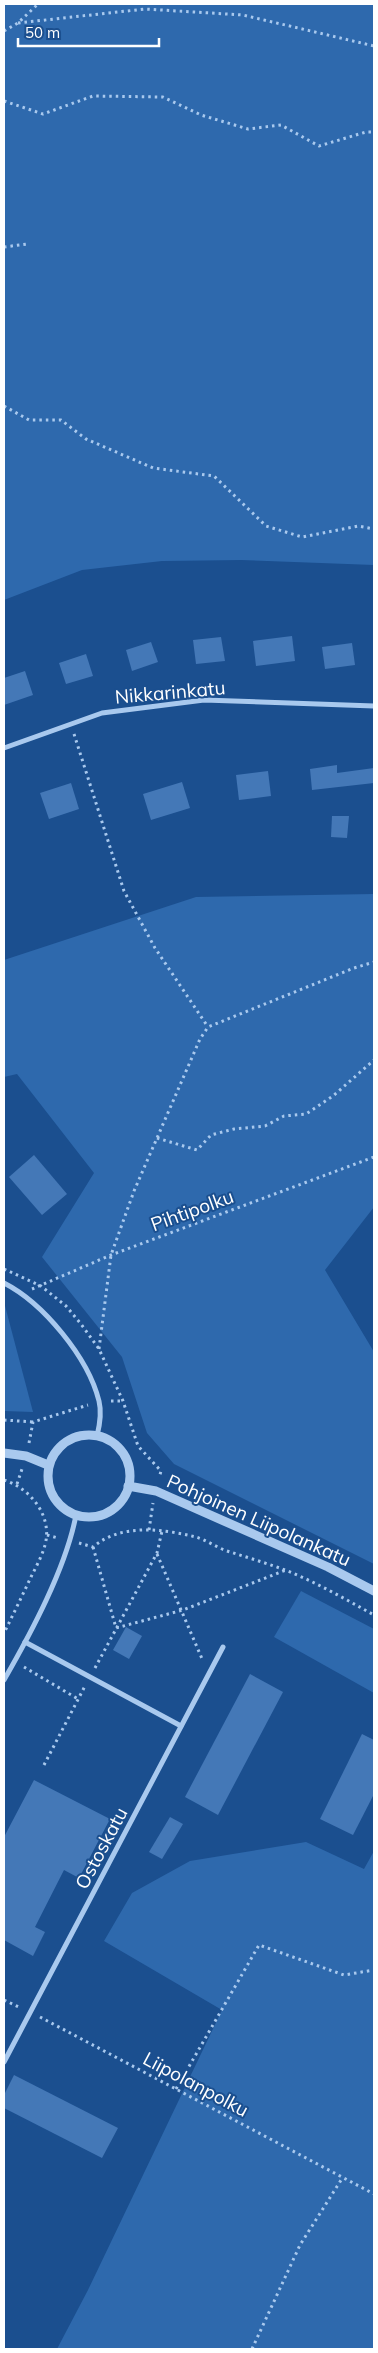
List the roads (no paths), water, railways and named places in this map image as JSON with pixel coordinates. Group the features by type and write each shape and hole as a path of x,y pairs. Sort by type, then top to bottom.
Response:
{"street":[{"name":"Nikkarinkatu","path":"4,748 102,713 204,700 374,706"},
{"path":"4,1283 22,1292 58,1327 87,1369 100,1401 101,1418 97,1436"},
{"path":"79,1436 97,1436 109,1440 122,1452 128,1464 128,1486 120,1502 109,1511 90,1517 76,1515 63,1508 54,1498 48,1480 48,1466 58,1448 79,1436"},
{"path":"4,1453 26,1456 48,1466"},
{"name":"Pohjoinen Liipolankatu","path":"128,1486 156,1490 328,1567 374,1591"},
{"path":"4,1680 25,1642 72,1540 76,1515"},
{"path":"25,1642 182,1726"},
{"name":"Ostoskatu","path":"4,2062 224,1647"}]}
